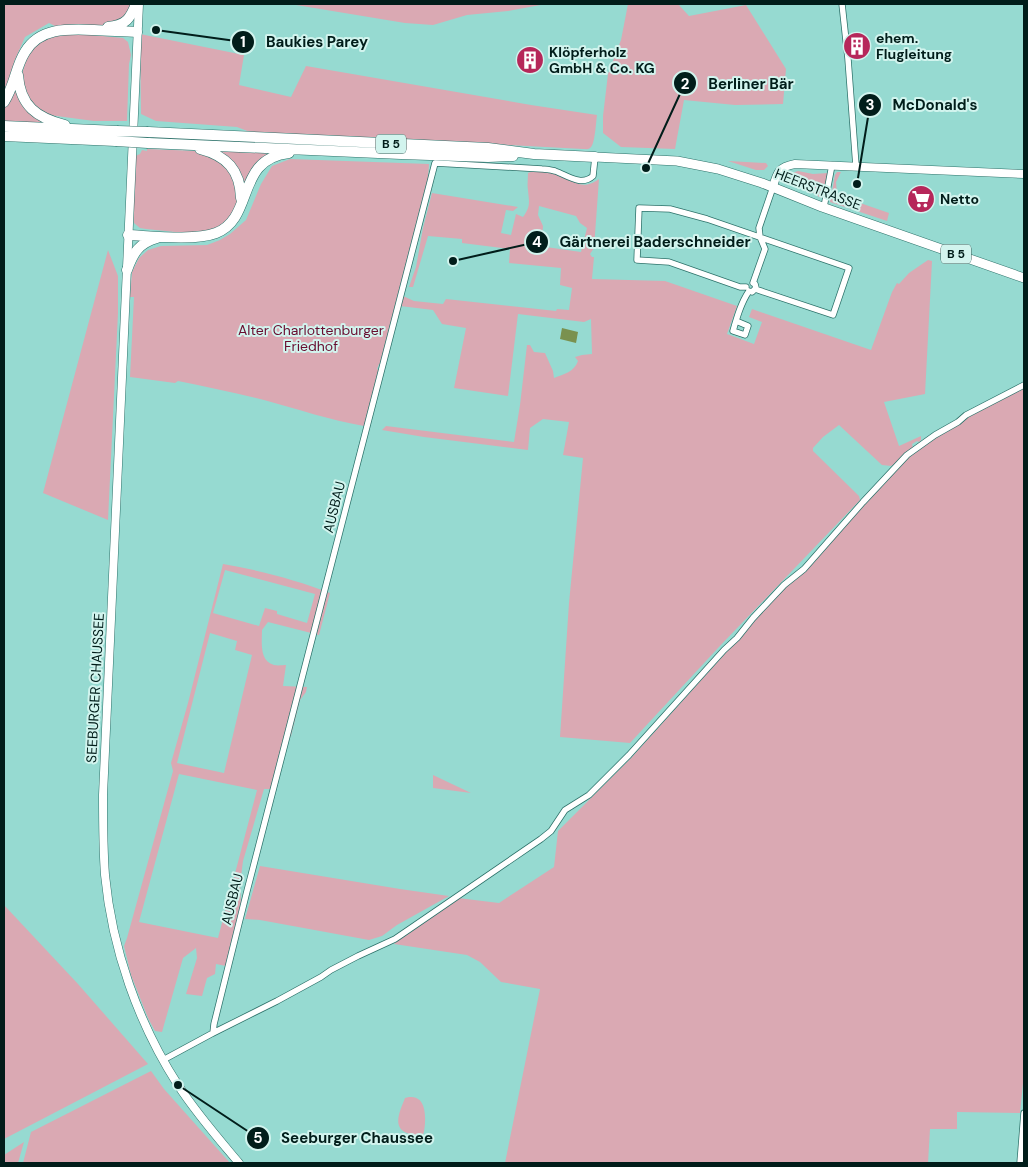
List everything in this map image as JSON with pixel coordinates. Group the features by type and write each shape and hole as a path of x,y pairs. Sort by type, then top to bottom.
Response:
{"highway":[{"path":"89,30 120,25 129,19 137,4"},
{"path":"4,102 12,87 25,51 38,38 56,30 68,29 137,32"},
{"path":"18,70 20,89 24,99 33,111 60,124 81,129"},
{"name":"B 5","path":"4,126 81,129 116,136"},
{"name":"B 5","path":"4,136 116,136 488,148 534,154 595,157"},
{"name":"B 5","path":"148,138 170,143 324,151 488,157 534,154"},
{"path":"170,143 206,150 229,163 240,183 240,206"},
{"path":"128,235 198,237 216,233 234,218 253,174 266,161 283,154 324,151"},
{"path":"127,270 132,256 138,249 150,240 163,237"}],"main road":[{"name":"SEEBURGER CHAUSSEE","path":"137,4 103,795 103,853 108,901 120,956 132,992 163,1060 191,1104 239,1163"},
{"name":"HEERSTRASSE","path":"595,157 687,163 718,170 772,187 1024,278"},
{"path":"772,187 778,171 786,166 795,164 1024,174"}],"street":[{"path":"842,4 856,166"},
{"name":"AUSBAU","path":"213,1032 247,890 435,163 553,170 583,181 593,176 595,157"},
{"path":"824,207 832,165"},
{"path":"736,321 744,299 751,288 764,249 759,228 772,187"},
{"path":"639,208 670,209 707,218 760,237 849,268 833,315 670,262 637,260 639,208"},
{"path":"163,1060 213,1032 277,1001 331,970 395,939 541,839 558,821 565,810 588,795 629,755 737,638 753,618 784,586 804,569 906,456 966,415 1024,385"},
{"path":"1020,1163 1024,1113"}],"green space":[{"path":"4,4 132,4 129,14 113,25 57,27 49,23 25,37 14,62 4,96"},
{"path":"290,4 546,4 508,11 467,15 433,25 405,23"},
{"path":"628,4 678,4 689,16 746,5 786,69 783,104 735,105 684,100 675,149 621,147 603,133 603,116 608,74 621,40"},
{"path":"71,33 123,38 128,42 131,55 127,121 94,121 49,115 37,108 26,97 21,77 25,61 31,49 47,37"},
{"path":"140,34 244,55 239,85 291,97 306,66 597,115 593,141 590,148 585,149 250,132 237,127 156,121 141,114"},
{"path":"17,88 48,123 4,121 4,108"},
{"path":"147,149 198,151 211,155 230,168 238,201 235,210 223,225 204,233 185,233 140,228 134,223 135,156 140,154 142,150 147,151"},
{"path":"221,151 276,154 244,192 219,153"},
{"name":"Alter Charlottenburger Friedhof","path":"290,159 429,164 428,179 380,364 377,369 379,370 364,426 326,418 264,400 178,381 175,383 130,377 134,297 130,297 132,272 139,258 148,250 161,246 207,245 230,234 246,220 261,184 272,166"},
{"path":"728,161 766,163 768,166 764,170 756,170"},
{"path":"536,170 546,172 584,185 599,179 594,248 590,254 594,257 592,279 665,281 737,306 727,334 754,344 762,322 749,317 752,309 871,350 897,283 899,284 909,273 928,260 932,261 925,394 884,402 899,446 921,436 921,440 912,444 913,448 891,466 882,465 839,425 823,437 813,448 813,451 859,496 860,500 630,743 560,737 569,603 583,458 563,455 569,422 543,419 530,428 528,450 382,430 386,426 514,442 527,345 530,345 534,352 545,353 554,378 574,368 578,361 575,357 592,354 591,319 584,322 518,314 508,396 454,388 466,328 442,324 433,310 400,306 403,296 414,301 443,304 446,299 556,311 557,309 569,310 572,288 560,285 561,268 509,263 510,249 462,243 462,239 428,236 413,287 409,287 416,267 432,193 518,207 513,211 506,210 501,233 511,235 516,214 523,217 528,207 528,173","holes":["539,206 576,216 580,223 587,228 581,252 541,247 543,226 538,215"]},
{"path":"798,171 813,174 828,173 824,198 787,181 791,174"},
{"path":"837,172 841,172 836,182 837,195 889,213 887,221 830,202"},
{"path":"108,250 118,276 118,313 108,520 43,493"},
{"path":"1024,386 1024,1073 1020,1113 957,1112 957,1129 930,1129 928,1163 505,1163 540,989 501,982 480,962 467,955 394,944 401,937 458,898 499,903 554,867 558,831 632,757 755,618 910,455 974,412"},
{"path":"223,564 277,576 330,593 319,635 268,622 262,630 262,650 266,660 274,665 286,665 283,686 307,687 306,692 300,700 291,736 284,740 271,789 264,789 243,861 240,884 241,905 226,966 216,964 215,974 207,978 202,996 186,994 197,958 196,948 183,958 162,1032 155,1031 148,1018 131,975 124,946 173,771 171,763","holes":["225,570 315,594 307,623 277,614 277,611 265,608 259,626 213,613","210,633 237,641 235,650 252,655 224,773 177,763","179,774 257,790 218,938 139,922"]},
{"path":"433,775 471,793 433,788"},
{"path":"260,866 449,896 397,925 382,936 369,940 260,920 245,919"},
{"path":"4,905 78,984 148,1064 4,1139"},
{"path":"151,1071 164,1089 230,1163 23,1163 31,1132"},
{"path":"415,1097 423,1105 425,1126 423,1135 411,1135 399,1127 398,1117 405,1098"},
{"path":"24,1142 18,1163 4,1163 4,1155"}],"shaded area":[{"path":"562,328 578,332 576,343 560,339"}],"place":[{"name":"Baukies Parey","path":"156,30"},
{"name":"ehem. Flugleitung","path":"857,46"},
{"name":"Klöpferholz GmbH & Co. KG","path":"530,60"},
{"name":"Berliner Bär","path":"646,168"},
{"name":"McDonald's","path":"857,184"},
{"name":"Netto","path":"921,199"},
{"name":"Gärtnerei Baderschneider","path":"453,261"},
{"name":"Seeburger Chaussee","path":"178,1085"}]}
